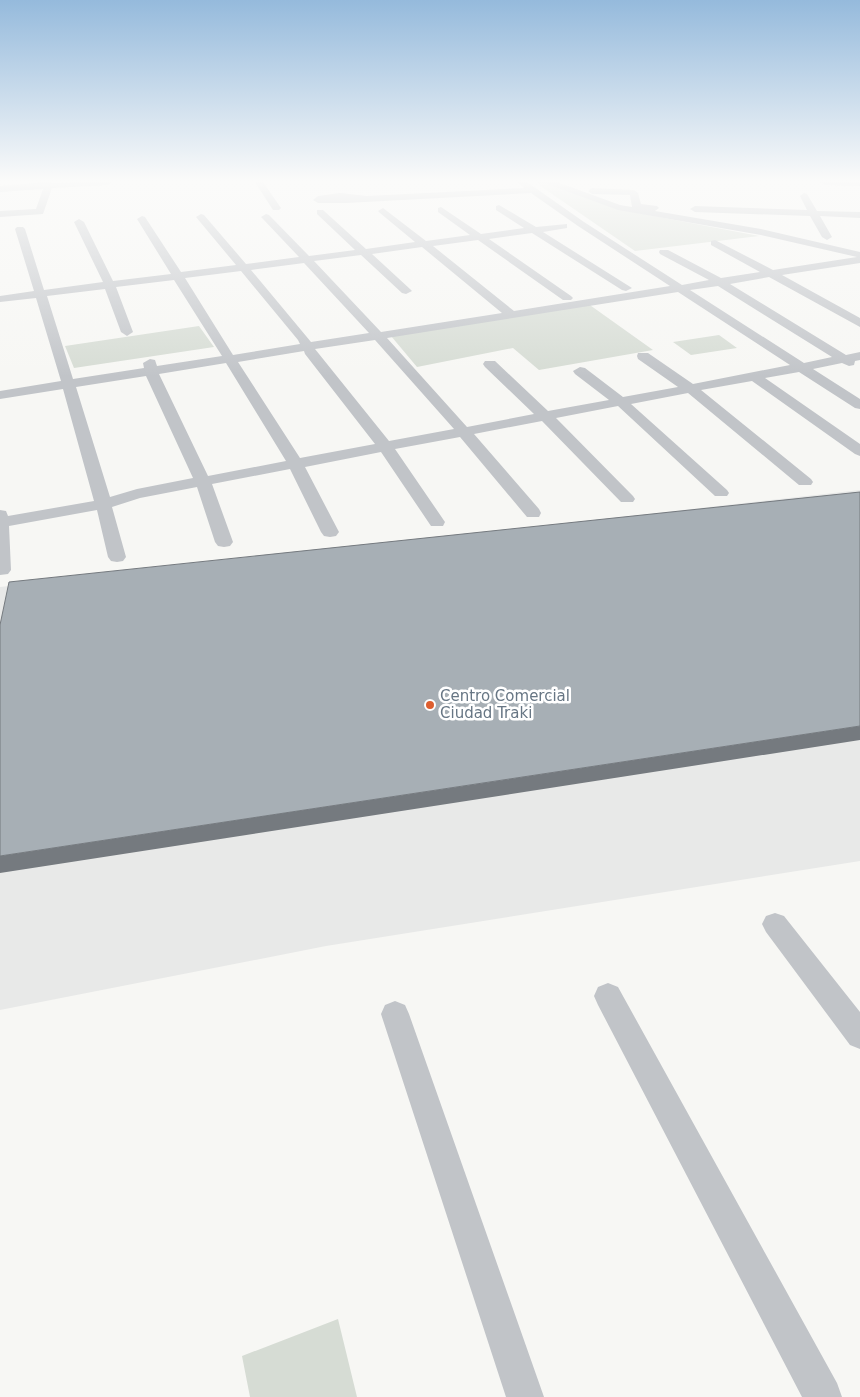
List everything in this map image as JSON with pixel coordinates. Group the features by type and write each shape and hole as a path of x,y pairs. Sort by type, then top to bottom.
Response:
{"street":[{"path":"26,247 68,381 104,504 117,557"},
{"path":"91,247 110,286 127,332"},
{"path":"160,247 296,465 330,532"},
{"path":"226,247 305,343 386,448 437,522"},
{"path":"295,247 466,432 533,513"},
{"path":"359,247 406,291"},
{"path":"0,299 400,247"},
{"path":"428,247 508,311"},
{"path":"495,247 567,298"},
{"path":"561,247 626,288"},
{"path":"617,247 860,405"},
{"path":"721,247 860,323"},
{"path":"825,247 858,255"},
{"path":"664,252 713,278 860,369"},
{"path":"0,395 68,381 227,355 858,255"},
{"path":"508,311 626,288 673,284"},
{"path":"643,356 691,390 805,482"},
{"path":"2,570 1,518 104,504 137,494 691,390 860,356"},
{"path":"490,364 546,417 627,499"},
{"path":"150,368 203,482 224,542"},
{"path":"580,372 620,402 721,493"},
{"path":"755,376 860,451"},
{"path":"0,386 68,381"},
{"path":"775,924 860,1035"},
{"path":"608,996 823,1397"},
{"path":"395,1014 525,1397"}],"shaded area":[{"path":"629,247 666,247 635,251"},
{"path":"587,303 653,350 539,370 513,348 417,367 391,336"},
{"path":"199,326 214,347 74,368 65,346"},
{"path":"719,335 737,348 691,355 673,342"},
{"name":"Centro Comercial Ciudad Traki","path":"860,490 860,861 326,946 0,1010 0,587"},
{"path":"338,1319 357,1397 250,1397 242,1356"}],"building":[{"name":"Centro Comercial Ciudad Traki","path":"860,492 860,726 0,856 0,625 9,582"}],"place":[{"name":"Centro Comercial Ciudad Traki","path":"430,705"}]}
